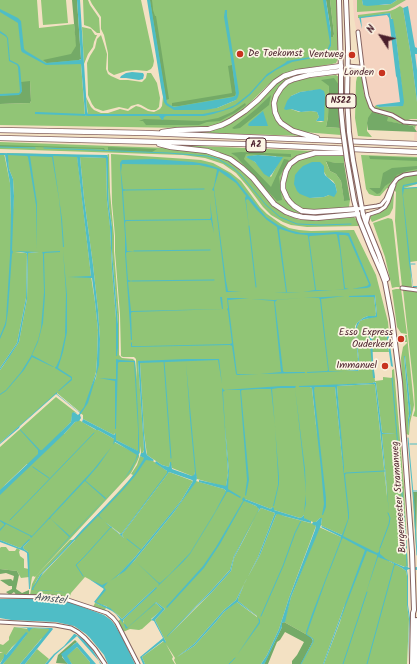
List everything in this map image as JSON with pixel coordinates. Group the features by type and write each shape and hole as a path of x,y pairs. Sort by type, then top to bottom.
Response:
{"highway":[{"name":"A2","path":"146,133 209,129 222,125 246,112 275,82 284,76 297,72 341,68"},
{"name":"A2","path":"323,140 285,127 276,115 274,108 275,100 277,93 281,88 291,80 301,76 341,68"},
{"name":"A2","path":"0,130 146,133 417,144"},
{"name":"A2","path":"0,138 242,144 417,152"},
{"name":"A2","path":"148,142 171,147 207,151 230,159 247,173 274,204 286,212 302,217 316,218 360,212"},
{"name":"A2","path":"360,212 314,212 302,210 294,206 287,198 283,189 283,183 286,171 290,164 302,156 315,153 341,153 365,150"}],"main road":[{"name":"Burgemeester Stramanweg","path":"340,0 341,110 347,160 364,232 385,282 392,319 400,382 413,568 414,610 412,664"},
{"name":"Burgemeester Stramanweg","path":"346,0 348,66 347,98 349,132 360,212 379,254 388,284 401,377 400,382"},
{"path":"341,68 348,66"},
{"path":"341,68 348,71"},
{"path":"366,223 368,215"},
{"name":"Burgemeester Stramanweg","path":"414,610 416,612 416,664"}],"street":[{"path":"358,32 362,68 367,96 371,107 374,110 392,115 404,122 416,123"},
{"path":"354,36 358,39"},
{"path":"348,66 362,68"},
{"path":"348,71 362,68"},
{"path":"360,212 384,202 397,179 404,175 417,173"},
{"path":"360,212 368,215 380,211 385,207 393,188 400,177"},
{"path":"402,288 417,290"},
{"path":"0,596 62,598 107,613 114,618 138,664"},
{"path":"0,622 55,625 72,628 85,638 95,649 105,664"}],"shaded area":[{"path":"353,0 417,0 417,140 414,140 415,122 401,120 373,108 365,86 354,17"}],"green space":[{"path":"0,0 37,0 39,28 74,24 78,57 81,64 85,116 88,116 86,97 91,107 101,113 108,113 120,109 128,111 136,106 154,112 162,106 163,97 164,102 148,0 325,0 330,47 331,37 333,37 334,34 330,0 337,0 338,59 336,63 297,70 281,75 268,85 238,115 215,125 184,128 0,125 0,104 30,103 30,81 25,97 0,97","holes":["236,100 217,108 174,110"]},
{"path":"41,0 66,0 68,23 43,25"},
{"path":"72,0 77,0 81,59 47,63 43,60 71,54 76,46"},
{"path":"83,0 88,0 99,18 100,33 97,33 90,27 84,25"},
{"path":"90,0 141,0 154,61 151,69 147,71 126,71 114,75 109,72 108,53 101,29 101,17"},
{"path":"150,0 152,0 153,10 156,16 169,99 166,100"},
{"path":"326,0 330,0 334,34 333,37 331,37"},
{"path":"357,0 362,0 363,5 384,5 391,4 397,0 406,0 388,10 357,12"},
{"path":"400,6 403,8 417,102 417,119 408,119 417,120 415,129 413,126 368,118 367,131 372,137 358,136 355,118 357,77 362,77 364,94 372,111 376,105 379,107 400,106 402,90 396,37 390,13 360,18 358,18 358,15 390,11"},
{"path":"82,27 91,29 95,35 97,35 93,47 84,64"},
{"path":"101,35 107,54 106,69 108,74 120,80 142,82 146,78 147,73 151,73 157,83 160,98 159,107 156,110 148,109 138,104 131,106 128,109 119,107 103,111 95,108 92,104 88,95 87,63 95,48 97,39"},
{"path":"232,65 236,93 235,96 172,106 172,103 232,93 228,66"},
{"path":"304,72 288,81 273,101 276,119 281,126 286,130 305,136 181,132 223,126 233,122 243,115 281,79"},
{"path":"336,75 339,77 339,85 329,86 328,117 326,127 340,128 341,135 303,132 285,124 280,118 276,111 278,97 287,85 299,79","holes":["317,90 324,121 321,122 316,121 319,117 317,112 299,112 291,109 291,96 300,92"]},
{"path":"334,78 339,85 338,94 340,128 326,127 328,117 329,86 321,80"},
{"path":"30,81 30,103 0,104 0,96 20,94 22,91 21,82"},
{"path":"271,95 269,105 240,128 232,128 256,109"},
{"path":"245,103 246,105 235,113 220,121 207,122 199,125 146,125 143,121 139,121 144,119 202,121 218,118 232,112"},
{"path":"372,112 388,117 387,121 413,126 417,132 368,130 368,118"},
{"path":"0,142 168,148 194,150 221,156 238,167 249,177 272,205 286,215 300,220 354,217 359,226 307,227 291,225 283,222 271,215 263,207 236,173 223,164 205,158 183,155 0,149"},
{"path":"0,145 104,148 105,150 0,147"},
{"path":"175,145 314,151 302,154 290,161 285,167 281,181 284,199 296,209 313,215 306,215 286,210 271,200 232,159 223,154 209,150","holes":["258,155 276,156 278,163 271,177 255,162 246,157"]},
{"path":"108,147 157,149 152,152 108,151"},
{"path":"0,153 4,153 10,183 11,238 14,196 13,179 9,169 7,153 77,155 98,330 96,372 92,386 96,378 100,339 80,157 106,158 107,200 116,318 117,355 118,324 108,187 107,155 109,154 110,192 119,315 119,355 122,358 133,359 135,361 137,379 136,359 134,357 121,356 120,315 112,203 111,154 201,160 213,163 231,173 241,181 267,214 289,228 311,231 354,230 376,275 388,322 389,334 387,329 374,332 386,331 389,352 372,352 375,381 383,380 383,377 392,378 392,370 394,369 404,487 408,568 407,566 405,567 387,560 406,571 407,576 407,605 409,619 407,664 324,664 340,622 345,604 323,664 301,664 313,642 313,639 284,622 291,597 319,527 341,537 342,535 322,526 322,518 316,522 313,522 305,519 304,515 300,518 274,510 272,507 271,509 245,499 243,500 258,507 258,512 261,508 275,513 258,557 248,577 260,555 278,513 314,524 316,526 279,629 267,655 261,664 176,664 174,660 175,658 166,644 175,664 145,664 142,657 164,641 166,642 155,620 165,609 156,602 155,604 156,603 162,610 142,629 139,630 130,629 123,632 117,622 121,619 124,623 123,620 156,587 122,619 106,606 95,603 104,589 102,586 85,577 71,593 69,599 42,595 30,595 32,584 36,576 70,540 72,540 72,542 40,575 34,585 75,540 74,539 82,530 130,479 140,456 153,461 168,473 121,534 105,522 124,538 122,535 123,533 169,472 193,481 181,501 117,577 134,561 174,512 196,481 224,489 226,491 229,471 225,427 228,473 226,487 197,479 195,472 194,476 192,476 172,468 170,462 169,467 162,465 147,455 144,433 141,362 138,361 144,450 142,454 141,446 139,452 116,440 115,433 114,435 83,419 83,415 80,412 57,393 0,443 0,370 19,342 27,299 28,253 39,252 15,252 27,254 26,298 17,343 0,368","holes":["375,295 377,316 360,321 357,327 356,335 360,368 358,371 346,371 358,370 359,368 355,326 357,323 363,318 375,316","376,382 382,432 395,433 382,434 387,496 375,385 337,386 343,467 335,387 315,387 313,390 317,435 312,388 299,387","254,520 234,558 231,571 167,637 230,570 234,556","244,584 238,601 257,617 236,602 224,612 194,646 177,657 194,644 224,610 236,600"]},
{"path":"231,153 291,154 291,157 246,154 244,159 271,187 284,159 289,160 279,177 282,200 277,201 237,157"},
{"path":"314,155 344,156 344,163 326,162 330,171 336,174 341,181 344,200 350,200 349,207 323,211 306,210 288,199 284,181 288,170 295,161","holes":["324,172 327,177 333,181 337,192 324,197 310,198"]},
{"path":"361,155 417,157 417,172 396,179 380,196 375,196 369,194 366,189"},
{"path":"369,156 417,158 417,161 370,159"},
{"path":"326,161 344,163 350,200 344,201 341,181 336,174 330,171"},
{"path":"417,166 417,169 397,175 380,193 377,194 369,188 380,188 383,173 392,168"},
{"path":"417,174 417,184 404,188 417,187 417,261 410,262 412,288 402,287 395,221 396,192 393,189 397,182 401,179 408,175"},
{"path":"392,192 394,193 393,208 390,214 372,222 370,218 371,216 382,211 388,205"},
{"path":"388,218 392,219 393,222 400,287 392,288 385,257 373,223"},
{"path":"401,289 407,334 401,333 397,327 392,290"},
{"path":"403,290 417,292 417,417 413,416 415,410 414,390"},
{"path":"405,335 407,335 414,405 409,435 406,434 401,358 403,347 407,343 405,342","holes":["405,356 411,413 408,434 409,414"]},
{"path":"56,397 78,414 74,412 71,422 61,432 64,434 75,422 79,420 114,439 114,442 139,455 139,457 131,473 35,577 32,577 30,589 28,552 23,547 30,540 20,548 0,540 0,494 30,465 27,464 0,491 0,447"},
{"path":"413,492 417,492 416,546 414,515"},
{"path":"1,547 6,547 9,551 15,551 17,548 20,550 20,556 24,559 24,568 29,569 29,577 21,578 17,571 0,569"},
{"path":"0,569 17,571 19,575 16,589 22,593 29,590 29,596 17,596 14,592 10,595 6,592 12,589 12,586 9,586 0,580 11,579 13,581 14,576 6,573 0,574"},
{"path":"95,603 106,607 105,611 93,607"},
{"path":"284,622 311,637 313,641 301,664 292,664 292,661 304,642 285,632 277,642 268,664 264,664 282,627 282,623"},
{"path":"14,627 50,630 20,664 3,664 27,634 12,647 0,663 0,653 3,653 0,652 0,644 3,645 9,640"},
{"path":"75,640 77,642 62,657 68,664 56,663 58,655"},
{"path":"77,647 90,662 90,664 72,664 66,656"},
{"path":"37,649 49,659 45,664 25,664"}],"water":[{"path":"77,0 80,0 88,114 203,114 223,110 235,105 249,94 267,74 287,61 322,55 327,51 330,43 323,0 326,0 331,32 331,46 327,53 323,56 292,62 276,70 266,77 250,95 239,104 232,108 213,114 204,116 166,116 162,120 159,116 35,114 35,112 38,112 85,114 81,64 46,65 22,52 18,23 0,12 0,9 21,21 24,49 26,51 46,63 79,60 81,59"},
{"path":"147,0 150,0 167,103 174,107 233,97 236,95 224,17 225,10 227,10 239,93 236,100 217,108 205,110 174,110 166,105 161,87"},
{"path":"362,0 397,0 391,4 367,6 363,5"},
{"path":"408,6 415,47 417,48 417,54 415,54 417,70 417,102 403,8"},
{"path":"390,13 391,19 393,19 396,37 404,102 403,106 379,107 376,105 400,102 389,18 387,15 361,18 362,29 359,17"},
{"path":"0,31 8,38 10,60 18,64 20,67 22,91 19,95 0,96 0,94 19,93 20,91 18,67 9,61 7,38 0,33"},
{"path":"126,73 143,73 143,79 120,78"},
{"path":"320,89 324,91 325,95 324,121 316,121 319,117 317,112 301,112 291,109 284,109 291,96 300,92"},
{"path":"263,111 268,126 248,125 249,123"},
{"path":"0,153 107,155 109,207 112,227 112,252 118,324 118,348 116,356 116,318 107,200 106,158 80,157 98,310 100,339 99,365 88,403 80,415 81,418 79,421 75,422 0,495 0,490 38,454 38,450 20,429 40,450 42,450 71,422 72,413 74,412 78,415 80,413 56,394 19,428 0,443 57,392 57,394 78,411 80,412 84,407 96,373 98,330 92,278 68,277 91,276 77,157 53,156 62,219 63,247 59,199 52,157 30,156 37,203 36,249 36,205 28,157 8,155 9,169 13,179 14,196 13,252 6,325 0,339 6,319 11,215 10,183 5,155 0,155"},
{"path":"258,155 283,157 269,177 264,174 255,162 246,157"},
{"path":"153,159 206,164 228,173 236,180 266,217 289,230 301,233 349,233 371,285 370,287 352,289 367,286 369,284 348,236 339,235 345,288 349,289 335,290 344,289 340,251 336,234 309,237 316,290 332,290 303,292 315,290 308,236 280,229 287,292 301,292 274,293 286,292 277,227 267,220 248,199 246,200 249,227 245,198 246,196 236,183 219,171 214,188 226,281 228,291 241,292 226,292 214,191 212,190 217,170 199,165 122,164 121,172 123,189 128,190 123,191 125,220 210,219 210,202 214,233 211,220 126,221 127,251 134,251 126,253 128,280 132,281 128,282 131,311 222,309 220,297 222,297 224,309 132,312 131,340 120,163 122,160"},
{"path":"312,162 320,162 324,166 325,175 335,184 337,192 334,197 329,195 310,198 300,194 297,191 294,184 295,175 303,166"},
{"path":"417,182 417,184 404,186 404,188 417,188 404,189 403,195 413,286 417,286 413,287 409,263 402,189 403,185"},
{"path":"63,250 67,295 67,332 58,368 72,377 72,380 58,391 71,379 55,368 60,358 65,336 66,294"},
{"path":"15,251 40,252 28,253 27,299 19,342 0,370 17,343 26,298 27,254"},
{"path":"60,251 44,254 45,295 43,323 38,342 32,355 54,367 32,357 24,370 6,391 0,395 21,372 31,356 38,340 41,328 44,292 42,252"},
{"path":"375,295 377,317 360,321 357,327 356,335 360,368 358,371 345,371 358,370 359,368 355,330 357,323 363,318 375,316 376,314 374,297 349,296"},
{"path":"345,296 321,299 329,371 344,371 307,373 328,370 320,300 319,298 304,298"},
{"path":"227,298 249,298 228,300 237,374 258,374 237,375 236,374 232,346 230,345 131,347 131,342 132,346 232,343 227,309"},
{"path":"301,298 277,300 275,302 283,371 305,373 260,374 281,372 274,301 251,299 274,300"},
{"path":"382,329 388,330 393,367 391,366 386,331 372,332 375,378 373,378 369,332"},
{"path":"404,356 411,413 408,434 409,414"},
{"path":"116,359 135,361 140,452 131,470 124,479 137,455 115,442 113,445 114,439 82,422 83,419 114,435 116,433 116,440 138,451 134,362 118,363 115,429 115,381 99,378 116,379"},
{"path":"219,359 222,384 218,360 140,363 146,452 147,455 154,460 146,460 135,476 100,514 99,516 103,520 98,516 43,573 33,589 34,590 32,590 32,588 40,575 122,489 135,473 144,458 140,456 144,450 138,361"},
{"path":"186,363 197,478 196,482 174,512 134,561 125,571 110,581 135,557 181,501 193,481 169,472 123,533 122,535 124,538 110,528 105,522 120,534 122,533 167,473 167,471 155,463 156,461 169,467 171,462 172,469 192,476 194,475 195,472"},
{"path":"375,382 382,432 397,433 382,434 389,512 375,385 337,386 344,473 346,473 349,513 349,518 343,536 377,553 379,552 380,548 380,554 386,559 404,567 417,567 417,570 407,570 410,618 408,664 409,619 407,605 406,571 396,565 394,566 391,562 378,557 366,593 377,557 377,555 367,551 323,664 365,550 343,538 342,539 307,633 306,632 312,614 341,539 341,537 321,527 322,526 342,535 348,519 348,514 335,387 315,387 314,390 326,498 326,507 322,515 324,504 312,388 299,386"},
{"path":"296,386 295,388 272,389 275,424 271,389 241,391 249,480 246,496 247,480 240,390 225,390 223,392 229,471 228,489 241,497 240,498 227,492 190,554 158,586 159,584 136,562 160,583 190,553 226,491 224,489 199,482 199,480 226,486 228,473 222,388 224,390"},
{"path":"295,388 305,469 306,494 304,469"},
{"path":"275,429 279,484 273,506 278,485"},
{"path":"112,446 86,481 106,498 124,479 40,569 69,537 51,519 70,536 105,499 85,481 31,538 30,536 6,524 0,531 4,524 0,520 32,536 94,469"},
{"path":"244,497 245,499 271,509 272,507 274,510 300,518 304,515 304,518 311,521 311,523 278,514 276,515 260,555 248,577 258,557 275,513 261,508 234,558 231,571 167,637 230,570 234,556 259,509 256,506 244,501 220,544 204,568 167,608 166,607 203,566 216,547"},
{"path":"322,518 321,525 291,597 285,622 282,623 282,627 265,663 261,664 267,655 279,629 315,530 316,526 312,524"},
{"path":"29,539 30,540 23,547 29,554 30,589 27,553 0,542 0,540 20,548"},
{"path":"89,579 102,585 108,582 104,587 106,590 96,602 110,608 122,619 156,587 157,588 123,620 123,623 112,611 94,602 104,589"},
{"path":"244,584 238,601 257,617 237,602 224,612 194,646 177,657 194,644 224,610 236,600"},
{"name":"Amstel","path":"0,599 59,600 69,602 104,615 115,625 135,664 108,664 104,655 90,638 74,626 56,622 11,620 0,618"},
{"path":"156,602 165,609 155,620 166,642 165,643 163,641 142,657 145,664 143,664 140,657 163,638 154,621 151,620 162,609 156,603 126,629 124,624 128,627"},
{"path":"258,617 260,623 237,655 259,622"},
{"path":"14,627 52,628 53,629 25,664 20,664 49,629 34,628 29,632 27,628"},
{"path":"26,632 28,633 10,656 3,664 0,664 4,654 6,655"},
{"path":"74,634 83,639 92,649 101,664 77,636 55,655 48,664 45,664 64,646"},
{"path":"77,642 96,664 90,664 90,662 77,647 67,656 72,664 68,664 65,661 61,654"}],"waterway":[{"path":"0,147 35,148"},
{"path":"44,148 207,156 218,159 233,168 241,175 266,205 280,217 297,224 351,224"},
{"path":"127,190 204,189"},
{"path":"249,226 256,287"},
{"path":"134,251 210,250"},
{"path":"132,281 214,280"},
{"path":"164,361 171,458"},
{"path":"392,378 407,566"},
{"path":"10,520 94,433"},
{"path":"408,438 417,555"},
{"path":"410,444 417,444"},
{"path":"33,467 49,478"},
{"path":"346,473 385,471"},
{"path":"380,548 389,524 390,518 388,513"},
{"path":"261,616 301,521"},
{"path":"83,576 76,565 111,527"},
{"path":"127,539 141,550"},
{"path":"367,664 394,566"},
{"path":"343,664 367,592"},
{"path":"301,664 313,642 313,639 306,634 307,633"},
{"path":"229,664 235,658"}],"place":[{"name":"De Toekomst","path":"240,54"},
{"name":"Ventweg","path":"352,55"},
{"name":"Londen","path":"382,73"},
{"name":"Esso Express Ouderkerk","path":"401,339"},
{"name":"Immanuel","path":"385,366"}]}
